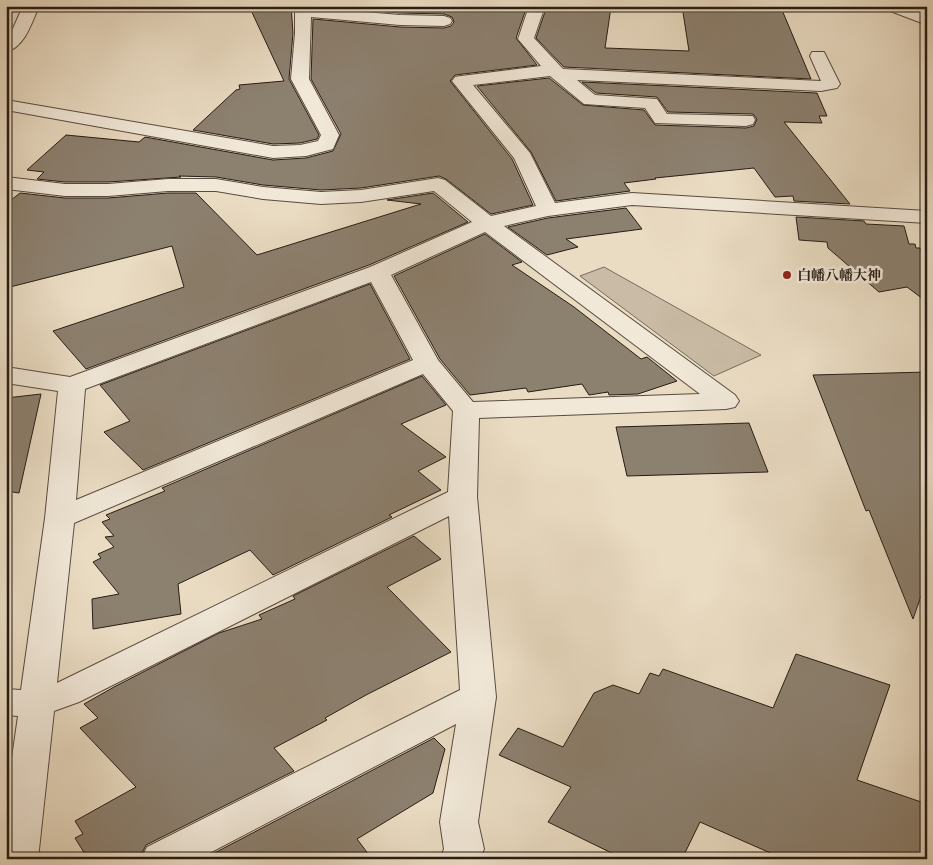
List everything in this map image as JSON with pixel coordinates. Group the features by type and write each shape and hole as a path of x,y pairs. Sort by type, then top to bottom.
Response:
{"street":[{"path":"6,48 18,35 31,6"},
{"path":"536,6 526,39 557,72 590,100 651,103 662,118 746,120"},
{"path":"890,6 927,20"},
{"path":"6,105 273,152 296,152 314,149 326,145 330,135 300,79 302,9 400,20 444,22"},
{"path":"548,210 523,157 461,81 557,72 821,86 831,84 818,56"},
{"path":"6,183 64,190 108,190 168,185 216,185 263,193 321,198 361,196 438,184 487,223 726,401 466,410"},
{"path":"6,375 72,385 378,272 487,223 548,210 632,199 927,217"},
{"path":"378,272 427,364 466,410 462,497 478,697 459,822 464,850 460,859"},
{"path":"60,518 427,364"},
{"path":"18,859 21,703 60,518 72,385"},
{"path":"21,703 67,693 462,497"},
{"path":"161,859 478,697"}],"shaded area":[{"path":"604,267 761,355 714,376 580,276"}],"building":[{"path":"249,6 291,6 293,33 289,79 319,135 317,139 300,143 273,144 193,130 236,90 240,89 239,85 284,81"},
{"path":"318,6 527,6 516,38 537,65 455,75 450,81 512,159 533,205 491,214 446,179 439,176 361,188 321,190 263,185 216,177 179,176 181,177 108,182 65,182 37,179 44,172 27,170 66,135 139,142 145,137 273,160 306,158 333,151 341,134 311,79 313,19 400,27 444,28 451,26 454,22 452,17 444,14 400,13"},
{"path":"547,6 611,7 605,48 689,51 682,6 782,10 811,79 564,67 536,38"},
{"path":"549,78 583,105 644,110 655,125 746,128 754,126 757,119 753,114 668,112 657,97 596,93 582,82 817,93 827,116 819,116 822,123 784,122 850,204 794,201 793,196 775,197 754,168 624,183 630,191 556,201 531,152 477,86"},
{"path":"20,193 65,198 108,198 168,193 196,193 257,255 421,204 387,200 433,193 468,222 369,265 86,369 53,331 184,287 172,246 6,288 6,204"},
{"path":"626,208 642,229 566,239 578,247 547,255 508,227 548,218"},
{"path":"796,217 864,221 866,224 904,226 909,244 915,244 916,248 920,248 922,254 927,257 927,302 907,287 879,292 828,248 827,242 799,240"},
{"path":"485,234 522,262 512,265 574,307 641,359 647,357 677,381 638,394 609,395 608,392 589,395 582,384 528,392 526,388 470,395 440,359 394,276"},
{"path":"370,284 410,359 143,470 104,432 130,421 100,385"},
{"path":"927,372 927,579 913,619 869,510 866,511 813,375"},
{"path":"422,376 446,405 401,424 446,457 418,471 441,490 389,515 392,517 273,575 250,550 178,584 181,614 93,629 92,599 119,594 93,562 101,558 98,554 114,547 105,537 114,536 102,522 110,519 106,515 165,491 162,488"},
{"path":"41,394 19,493 6,491 6,398"},
{"path":"749,423 768,472 627,476 616,427"},
{"path":"414,536 441,559 387,587 451,652 366,695 325,718 327,720 274,748 294,771 146,845 139,859 88,859 75,838 83,834 75,821 136,787 80,728 98,718 84,704 219,633 262,619 259,615 295,599 293,596"},
{"path":"796,654 890,685 857,780 927,804 927,859 784,859 700,822 682,859 624,859 548,822 571,787 499,755 518,728 563,747 594,693 613,685 639,694 650,673 659,676 663,669 773,708"},
{"path":"434,738 445,749 433,793 357,839 372,859 203,859"}],"place":[{"name":"白幡八幡大神","path":"787,275"}]}
